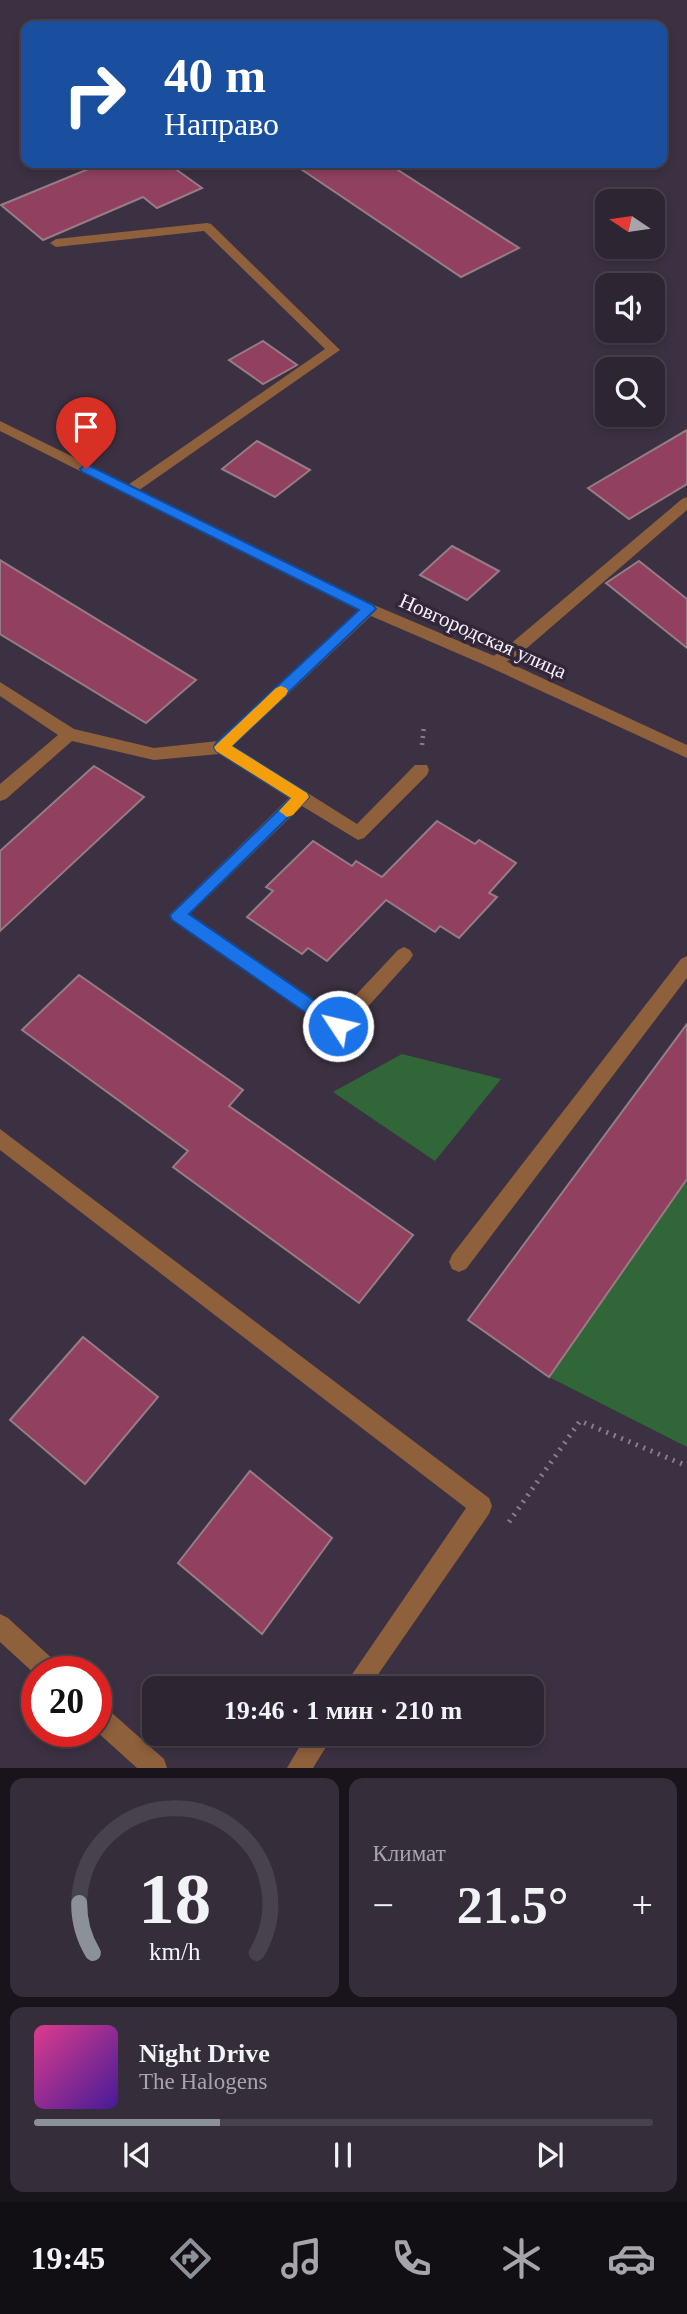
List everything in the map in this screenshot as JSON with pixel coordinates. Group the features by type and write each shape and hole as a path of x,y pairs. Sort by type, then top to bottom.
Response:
{"street":[{"path":"56,243 207,227 332,350 130,491"},
{"name":"Новгородская улица","path":"0,425 369,609 493,662 687,752"},
{"path":"493,662 514,650 687,502"},
{"path":"0,688 69,734 154,754 222,747 369,609"},
{"path":"0,794 69,734"},
{"path":"222,747 358,833 421,770"},
{"path":"302,797 178,915 338,1026 404,955"},
{"path":"459,1262 687,964"},
{"path":"0,1138 481,1506 363,1676"},
{"path":"0,1626 33,1656"},
{"path":"112,1729 155,1768"},
{"path":"299,1768 314,1746"}],"path":[{"path":"580,1421 687,1466"}],"green space":[{"path":"402,1054 501,1079 435,1161 333,1092"},
{"path":"687,1179 687,1447 549,1377"}],"building":[{"path":"91,168 174,168 202,188 157,208 143,197 43,240 1,205"},
{"path":"299,168 395,168 519,248 461,277"},
{"path":"263,341 297,365 263,384 229,360"},
{"path":"687,430 687,484 629,519 588,488"},
{"path":"257,441 310,470 275,497 222,469"},
{"path":"452,546 499,571 467,600 420,575"},
{"path":"0,560 196,680 146,723 0,634"},
{"path":"639,561 687,599 687,648 606,583"},
{"path":"94,766 144,797 0,931 0,851"},
{"path":"437,821 475,844 479,840 516,863 489,893 497,897 459,938 440,926 435,932 386,900 327,961 308,948 302,954 247,917 273,891 266,887 313,841 352,866 356,861 382,877"},
{"path":"79,975 243,1090 229,1106 413,1235 359,1303 173,1167 188,1151 22,1030"},
{"path":"687,1024 687,1179 549,1377 468,1320"},
{"path":"83,1337 158,1397 85,1484 10,1420"},
{"path":"250,1471 332,1538 262,1634 178,1563"}],"slow traffic":[{"path":"281,691 222,747 302,797 287,811"}],"route":[{"path":"86,469 369,609 222,747 302,797 178,915 338,1026"}]}
